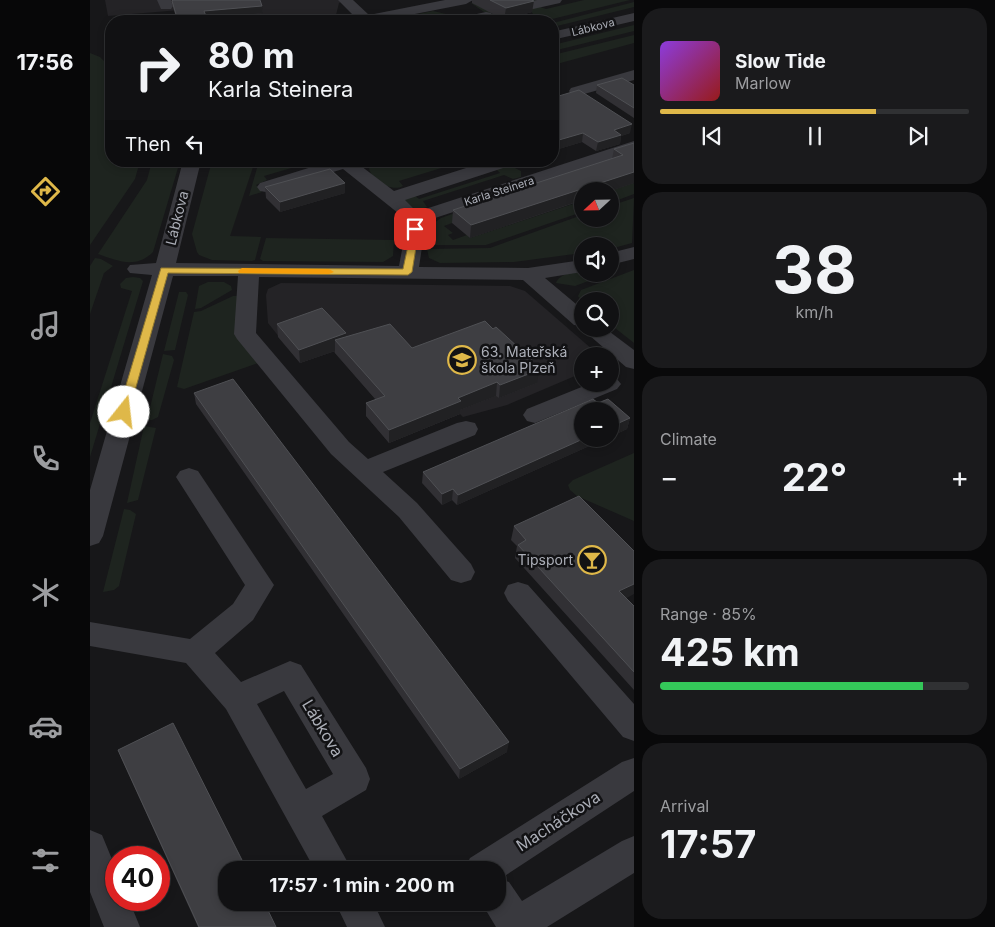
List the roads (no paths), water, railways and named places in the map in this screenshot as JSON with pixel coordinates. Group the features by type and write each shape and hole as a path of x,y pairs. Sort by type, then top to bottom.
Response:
{"street":[{"path":"389,15 466,0"},
{"path":"533,6 555,0"},
{"path":"339,1 356,15"},
{"path":"437,6 452,15"},
{"name":"Lábkova","path":"559,34 634,16"},
{"path":"593,102 577,92 634,75"},
{"name":"Karla Steinera","path":"417,218 634,146"},
{"name":"Lábkova","path":"90,536 164,270 190,167"},
{"path":"266,187 332,167"},
{"path":"354,167 417,218 408,272"},
{"path":"392,198 488,167"},
{"path":"520,167 537,179"},
{"path":"619,257 634,253"},
{"path":"137,269 528,274 574,267"},
{"path":"249,271 245,334 340,448 408,510 461,572"},
{"path":"528,274 574,313"},
{"path":"603,337 634,362"},
{"path":"619,380 634,373"},
{"path":"535,415 591,392"},
{"path":"364,470 466,429"},
{"path":"189,476 260,585 243,612 195,652"},
{"path":"518,592 634,727"},
{"path":"90,634 195,652 237,699 329,861"},
{"name":"Lábkova","path":"237,699 290,674 354,779 300,811"},
{"name":"Macháčkova","path":"496,861 634,773"},
{"path":"90,847 122,927"},
{"path":"506,911 516,926 634,853"},
{"path":"358,911 367,927"}],"place":[{"name":"63. Mateřská škola Plzeň","path":"462,360"},
{"name":"Tipsport","path":"592,560"}]}
